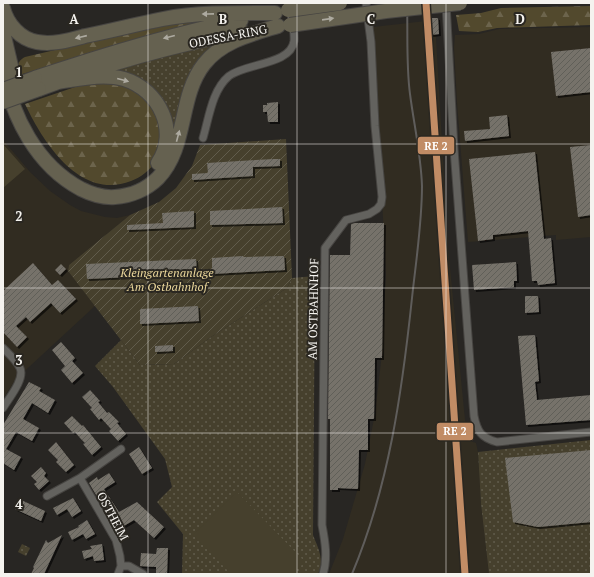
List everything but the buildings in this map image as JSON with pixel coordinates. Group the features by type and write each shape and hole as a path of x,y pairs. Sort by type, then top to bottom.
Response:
{"highway":[{"name":"ODESSA-RING","path":"3,90 37,83 145,43 206,27 284,15 340,3"},
{"name":"ODESSA-RING","path":"3,102 37,83 57,82 100,67 212,38 284,15 386,11 460,3"},
{"path":"3,8 9,23 15,31 29,40 44,43 71,39 162,19 187,16 284,15"},
{"path":"3,69 15,111 29,139 38,153 50,166 62,178 88,192 109,198 122,197 143,190 158,178 165,169 176,146 192,86 200,70 212,55 221,48 284,15"},
{"path":"3,32 13,77 22,107 37,136 55,161 80,179 100,188 114,189 125,187 148,175 159,162 165,150 167,137 163,112 146,90 124,79 84,78 57,82"}],"street":[{"name":"AM OSTBAHNHOF","path":"323,574 325,566 325,543 322,525 325,248 346,220 370,214 381,204 382,196 375,126 371,42 366,3"},
{"path":"446,3 454,142 476,427 488,440 497,442 591,432"},
{"path":"203,138 215,98 225,80 239,70 277,60 285,55 292,47 294,40 284,15"},
{"path":"3,348 19,367 21,377 3,408"},
{"path":"47,496 80,478 121,450"},
{"name":"OSTHEIM","path":"80,478 116,540 119,549 121,566 118,574"},
{"path":"121,566 129,566 143,574"}],"shaded area":[{"path":"435,20 448,248 467,440 476,443 478,452 481,504 489,574 329,574 343,539 365,464 375,414 381,362 386,275 373,27"},
{"path":"591,27 591,237 556,240 556,235 468,242 457,102 454,47 455,35 479,34 499,29"},
{"path":"3,140 30,172 50,191 70,205 81,211 105,217 117,218 130,215 69,265 68,271 95,306 16,379 3,399"}],"green space":[{"path":"591,6 591,25 497,28 478,32 459,31 456,15 481,13 501,8"},
{"path":"198,20 200,24 95,52 19,75 18,64 20,60 25,57 175,22"},
{"path":"216,43 175,137 111,70"},
{"path":"106,80 140,92 162,123 158,152 152,167 134,180 113,185 95,183 80,175 66,164 42,135 25,104 81,85"},
{"name":"Kleingartenanlage Am Ostbahnhof","path":"286,139 292,278 287,288 211,337 174,364 140,365 68,271 69,265 130,215 159,202 176,188 192,166 200,145"},
{"path":"3,144 25,169 3,188"},
{"path":"315,276 313,535 319,549 321,559 318,574 182,574 183,534 157,502 172,487 165,459 113,387 95,366 121,340 140,365 174,364 211,337 287,288 292,278"},
{"path":"591,440 591,574 489,574 481,504 478,452"},
{"path":"237,492 305,562 292,574 231,574 193,535"},
{"path":"22,544 30,548 26,556 18,552"}],"railway":[{"path":"352,574 376,507 392,438 404,368 420,228 422,186 419,151 409,83 407,3"}],"transit line":[{"path":"426,3 465,574"}]}
